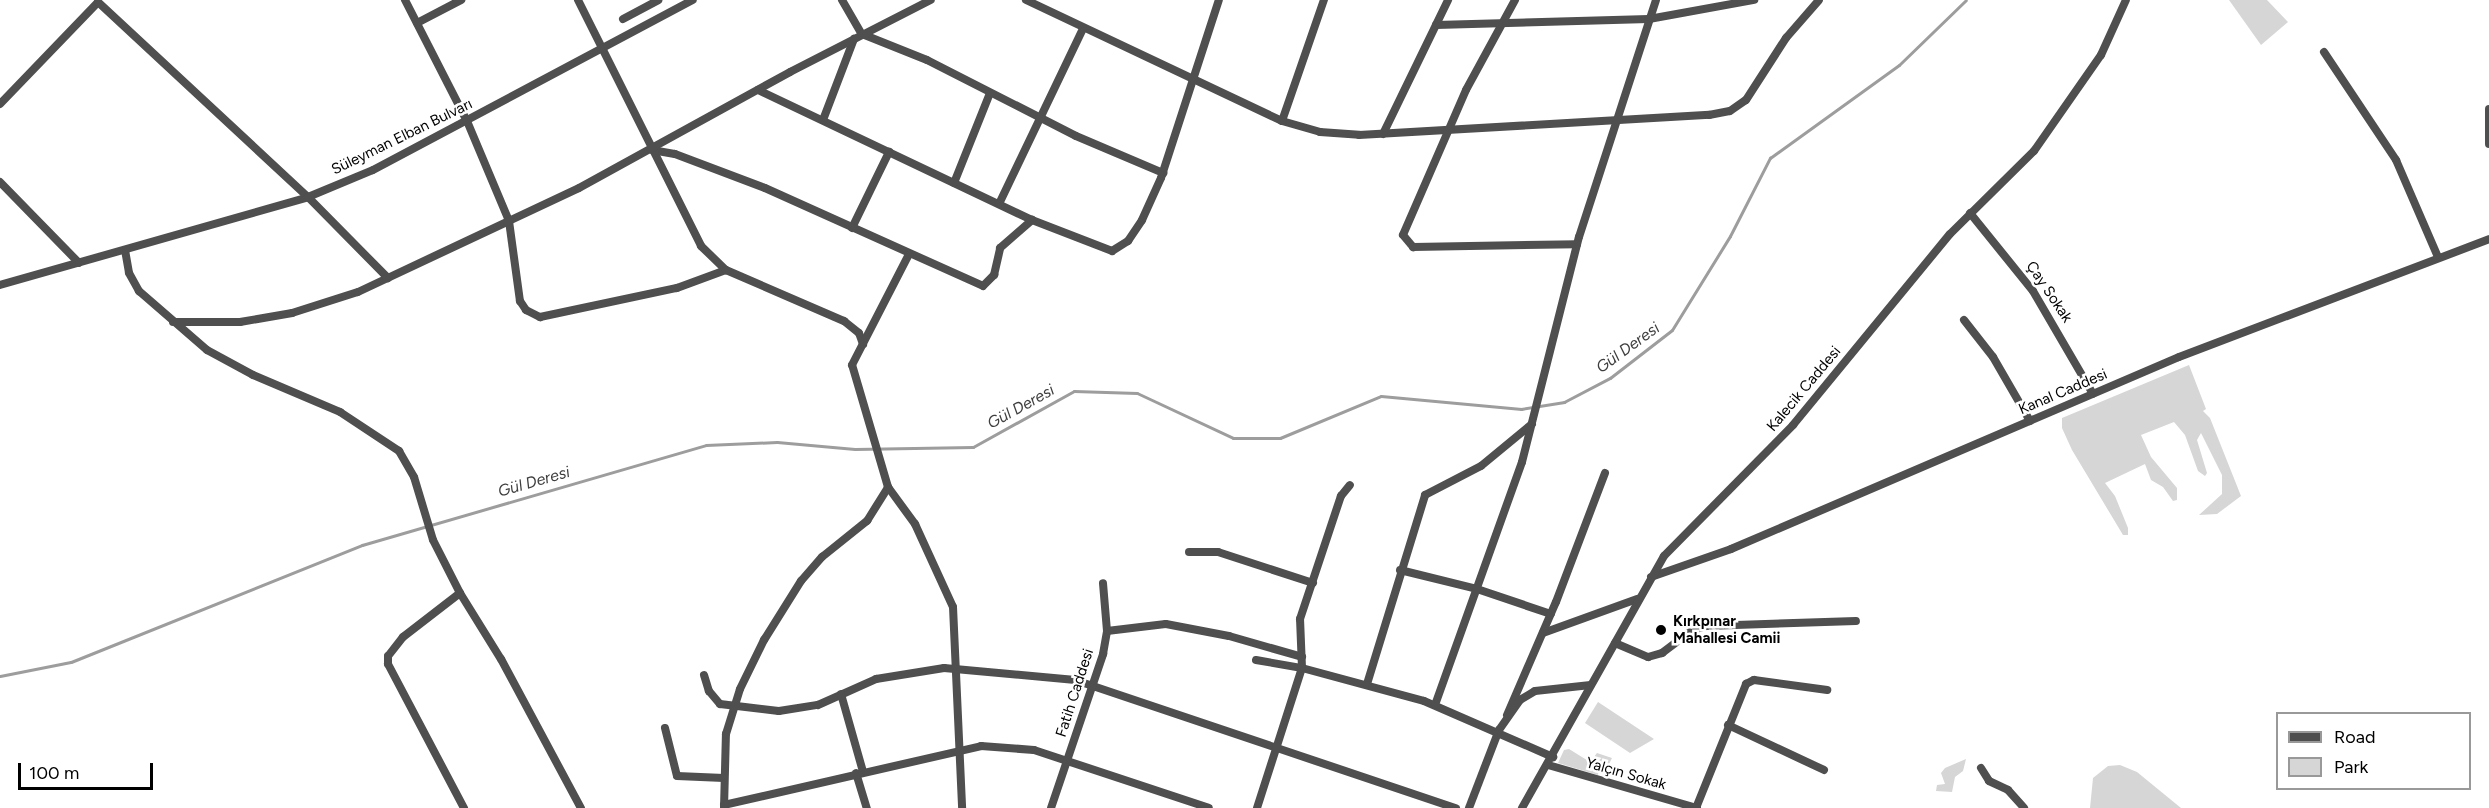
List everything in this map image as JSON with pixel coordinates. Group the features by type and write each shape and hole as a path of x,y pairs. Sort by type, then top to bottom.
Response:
{"street":[{"path":"405,0 467,121 509,221 520,301 526,310 540,317 677,288 726,270"},
{"path":"417,23 461,0"},
{"path":"578,0 701,246 726,270 844,321 859,333 863,344"},
{"path":"623,19 658,0"},
{"name":"Süleyman Elban Bulvarı","path":"0,285 308,196 373,170 693,0"},
{"path":"842,0 862,34 1162,173"},
{"path":"174,322 240,322 285,314 358,292 652,150 862,34 931,0"},
{"path":"1026,0 1282,121 1334,134 1383,134 1616,118 1709,115 1730,111 1746,100 1786,38 1819,0"},
{"path":"758,90 1032,220 1101,249 1120,249 1142,219 1162,173 1196,80 1219,0"},
{"path":"1282,121 1324,0"},
{"path":"1383,134 1448,0"},
{"path":"1515,0 1466,90 1450,130 1403,227 1402,235 1409,245 1577,244"},
{"path":"1435,705 1533,423 1577,244 1656,0"},
{"path":"1436,25 1502,26 1649,20 1754,0"},
{"name":"Kalecik Caddesi","path":"1522,808 1615,643 1637,599 1674,544 1793,425 1970,213 2034,151 2101,55 2126,0"},
{"path":"0,104 98,2 308,196 388,278"},
{"path":"999,204 1083,28"},
{"path":"823,120 854,39"},
{"path":"2324,52 2397,160 2438,257"},
{"path":"954,183 990,93"},
{"path":"2489,109 2489,144"},
{"path":"652,150 755,184 983,286 992,280 1000,249 1032,220"},
{"path":"852,228 889,152"},
{"path":"0,182 79,263"},
{"name":"Çay Sokak","path":"1970,213 2033,291 2093,394"},
{"name":"Kanal Caddesi","path":"1651,577 1731,549 2093,394 2438,257 2489,239"},
{"path":"125,250 133,283 207,350 238,368 340,412 380,435 408,462 434,540 460,593 501,659 581,808"},
{"path":"909,254 852,365 886,472 888,487 915,524 953,608 962,808"},
{"path":"1964,320 1993,357 2030,421"},
{"path":"1367,684 1400,570 1425,495 1481,466 1533,423"},
{"path":"1469,808 1499,730 1551,614 1605,474"},
{"path":"1257,808 1302,668 1300,619 1341,496 1350,485"},
{"path":"888,487 867,521 822,557 801,581 764,640 733,707 726,734 724,807 860,772 959,751 1012,747 1067,762 1209,808"},
{"path":"1189,552 1218,552 1313,583"},
{"path":"1400,570 1477,589 1551,614"},
{"name":"Fatih Caddesi","path":"1051,808 1093,684 1107,631 1103,583"},
{"path":"460,593 403,637 388,656 388,664 464,808"},
{"path":"1543,633 1637,599"},
{"path":"1615,643 1648,657 1662,653 1693,630 1706,626 1856,621"},
{"path":"1107,631 1166,624 1229,636 1302,657"},
{"name":"Yalçın Sokak","path":"1256,660 1302,668 1367,684 1435,705 1499,730 1550,761 1696,808"},
{"path":"705,675 713,700 733,707 793,710 818,705 886,677 957,668 1093,684 1278,745 1456,808"},
{"path":"1696,808 1741,691 1754,680 1827,690"},
{"path":"1507,715 1535,691 1591,685"},
{"path":"841,694 867,808"},
{"path":"1728,725 1824,770"},
{"path":"665,728 676,776 724,778"},
{"path":"1981,768 1986,778 2008,790 2024,808"}],"green space":[{"path":"2229,0 2267,0 2288,22 2261,45"},
{"path":"2189,365 2206,409 2203,411 2210,418 2241,496 2217,514 2199,515 2222,494 2222,475 2201,433 2197,440 2207,473 2205,476 2198,471 2185,435 2174,422 2141,435 2151,457 2177,488 2177,500 2173,501 2163,487 2151,480 2145,464 2105,483 2115,496 2128,528 2128,535 2123,535 2072,450 2062,428 2062,418"},
{"path":"1598,702 1654,739 1630,753 1585,723"},
{"path":"1569,749 1590,762 1597,753 1612,758 1607,768 1600,768 1598,775 1558,763 1564,750"},
{"path":"1966,759 1963,771 1955,777 1952,792 1936,791 1937,785 1945,784 1941,773 1945,768"},
{"path":"2120,765 2137,772 2181,808 2090,808 2093,778 2108,766"}],"waterway":[{"name":"Gül Deresi","path":"0,676 71,662 362,545 706,445 777,442 855,449 973,447 1074,391 1137,393 1233,438 1280,438 1381,396 1521,409 1564,402 1610,378 1672,330 1730,236 1770,158 1899,65 1966,0"}],"place":[{"name":"Kırkpınar Mahallesi Camii","path":"1661,630"}]}
